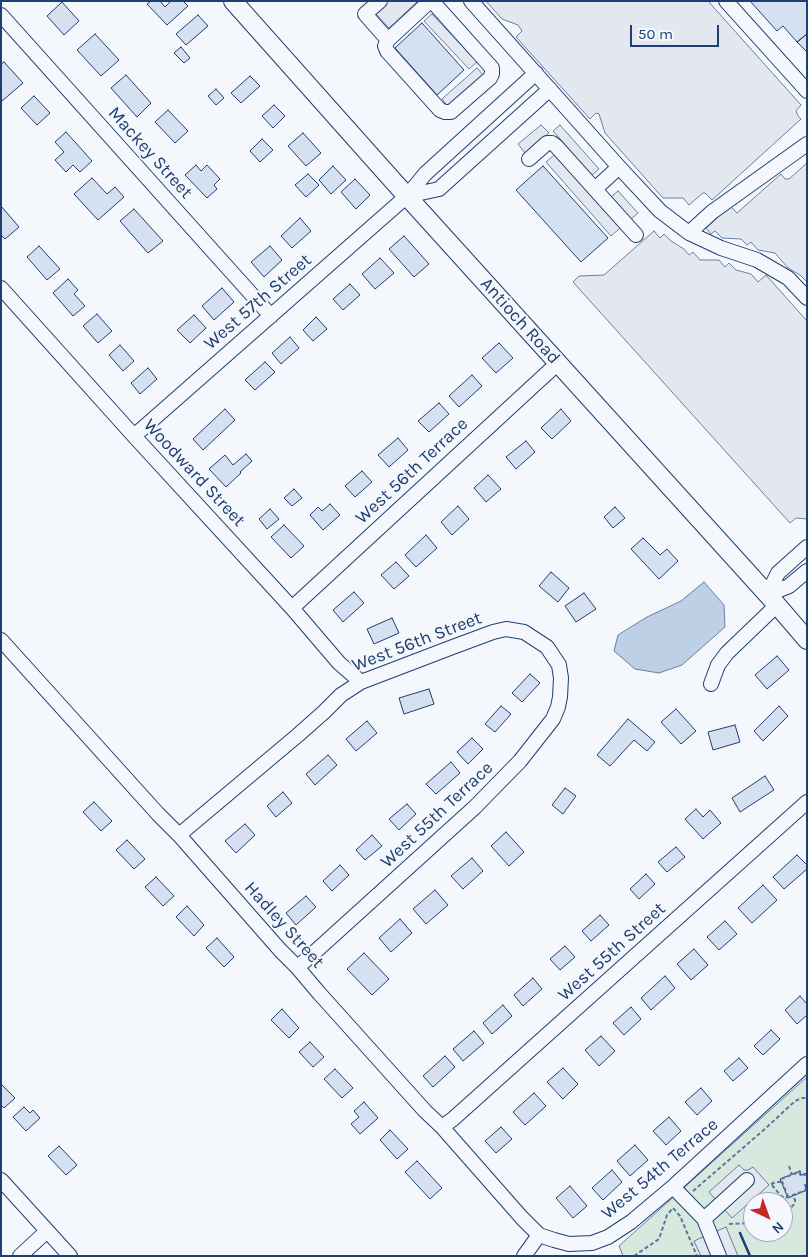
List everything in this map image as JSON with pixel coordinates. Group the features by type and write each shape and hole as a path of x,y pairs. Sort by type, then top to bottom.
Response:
{"main road":[{"name":"Antioch Road","path":"233,1 807,640"}],"street":[{"path":"380,1 365,14 388,40"},
{"path":"431,1 492,68 490,78 451,112 440,110 387,51 385,46 388,40 431,1"},
{"path":"471,1 660,211 689,233 721,248 757,260 788,278 807,298"},
{"path":"726,1 807,91"},
{"name":"Mackey Street","path":"1,15 271,316"},
{"name":"West 57th Street","path":"134,436 407,196 425,174 536,74"},
{"path":"407,196 439,189 550,89"},
{"path":"529,159 547,143 552,143 636,235"},
{"path":"689,233 712,212 807,144"},
{"path":"595,190 619,167"},
{"name":"Woodward Street","path":"1,288 292,608 339,663 361,682"},
{"name":"West 56th Terrace","path":"292,608 558,363"},
{"path":"772,600 778,573 807,547"},
{"path":"711,684 718,665 772,600 807,571"},
{"name":"West 56th Street","path":"179,835 298,735 342,695 361,682 467,641 506,629 524,632 536,639 547,647 559,666"},
{"name":"Hadley Street","path":"1,640 539,1235"},
{"name":"West 55th Terrace","path":"297,966 306,960 475,807 520,761 554,719 560,696 561,678 559,666"},
{"name":"West 55th Street","path":"442,1127 453,1120 807,802"},
{"name":"West 54th Terrace","path":"539,1235 569,1244 592,1243 608,1237 631,1222 673,1186 807,1064"},
{"path":"1,1180 70,1256"},
{"path":"704,1219 747,1180"},
{"path":"673,1186 704,1219 719,1256"},
{"path":"20,1256 47,1231"},
{"path":"524,1256 539,1235"}],"path":[{"path":"691,1193 795,1101 807,1098"},
{"path":"789,1166 792,1175"},
{"path":"786,1192 781,1179 799,1172 801,1176 807,1174"},
{"path":"778,1192 772,1185 776,1182 782,1182"},
{"path":"793,1205 795,1200 793,1195 806,1190 805,1185 807,1185"},
{"path":"634,1256 659,1239 667,1215 673,1208 680,1216 697,1256"},
{"path":"730,1224 743,1223"}],"shaded area":[{"path":"388,1 418,1 389,28 375,13"},
{"path":"486,1 708,1 801,105 796,111 801,119 712,200 705,193 689,205 683,198 663,198 605,133 599,114 596,113 590,119 516,37 522,31 518,25 502,19"},
{"path":"432,14 477,62 469,69 424,21"},
{"path":"477,68 484,76 448,107 442,99"},
{"path":"541,125 549,133 525,153 518,144"},
{"path":"560,125 599,169 592,175 553,131"},
{"path":"554,155 620,228 611,236 546,162"},
{"path":"807,163 807,282 788,268 775,253 758,250 751,242 747,245 741,239 722,238 715,231 711,234 706,228 730,206 737,213 781,174 785,179 789,179"},
{"path":"618,191 638,213 631,219 611,197"},
{"path":"654,231 660,238 664,234 689,255 693,252 700,260 719,260 725,267 729,263 736,270 751,274 758,282 766,275 807,321 807,519 796,518 790,523 573,282 579,276 604,275"},
{"path":"807,1077 807,1256 623,1256 619,1246"},
{"path":"739,1165 744,1170 753,1167 769,1185 761,1192 743,1192 743,1208 732,1218 709,1192"},
{"path":"726,1227 738,1256 701,1256 694,1241"}],"water":[{"path":"704,582 724,605 725,627 682,665 659,673 635,669 614,651 618,635 647,617 681,601"}],"building":[{"path":"151,1 160,1 165,7 171,1 183,1 188,6 167,25 147,4"},
{"path":"750,1 807,1 807,34 797,42 783,26 777,31"},
{"path":"62,2 79,21 64,35 47,16"},
{"path":"198,15 208,26 186,45 176,34"},
{"path":"422,23 464,70 437,95 395,48"},
{"path":"95,34 119,60 101,76 77,50"},
{"path":"807,34 807,52 797,42"},
{"path":"181,47 190,58 184,63 174,53"},
{"path":"4,62 23,83 2,101 1,64"},
{"path":"126,75 151,103 137,117 111,88"},
{"path":"250,76 260,86 241,103 231,93"},
{"path":"216,89 224,98 216,105 208,96"},
{"path":"34,96 50,113 37,125 21,108"},
{"path":"274,105 285,116 273,128 262,116"},
{"path":"168,110 188,131 175,143 155,122"},
{"path":"66,132 92,161 80,172 73,165 66,172 55,160 64,152 55,142"},
{"path":"303,133 321,153 306,166 288,146"},
{"path":"262,139 273,150 260,162 250,151"},
{"path":"196,165 201,171 207,165 220,179 214,185 217,189 207,198 185,175"},
{"path":"333,166 346,180 331,194 319,180"},
{"path":"543,166 608,238 581,262 516,190"},
{"path":"308,174 319,185 306,197 295,185"},
{"path":"92,178 107,194 115,187 124,197 98,220 74,194"},
{"path":"355,179 370,195 356,209 341,192"},
{"path":"1,206 19,227 5,239 1,235"},
{"path":"134,209 163,241 148,253 120,221"},
{"path":"300,218 311,231 292,248 281,236"},
{"path":"404,236 429,264 414,277 389,249"},
{"path":"39,246 60,269 47,280 27,257"},
{"path":"270,246 282,260 264,277 251,262"},
{"path":"380,258 394,273 375,289 362,274"},
{"path":"68,279 78,290 74,294 85,306 73,316 53,293"},
{"path":"350,284 360,295 343,310 333,299"},
{"path":"222,288 234,302 214,320 202,306"},
{"path":"97,314 112,331 98,343 83,326"},
{"path":"194,315 206,328 190,343 177,330"},
{"path":"316,317 327,329 313,341 303,330"},
{"path":"290,337 299,348 281,364 272,353"},
{"path":"499,343 513,358 496,373 482,358"},
{"path":"120,345 134,361 123,371 109,355"},
{"path":"265,362 275,372 255,390 245,380"},
{"path":"148,368 157,379 140,394 131,383"},
{"path":"472,375 482,386 459,407 449,396"},
{"path":"439,403 449,414 429,432 418,421"},
{"path":"225,409 235,420 203,450 193,439"},
{"path":"561,409 571,421 552,439 541,428"},
{"path":"398,438 408,450 389,467 378,455"},
{"path":"526,441 535,452 516,469 506,457"},
{"path":"246,454 252,461 226,487 209,469 225,455 233,465"},
{"path":"362,471 372,482 355,497 345,486"},
{"path":"488,475 501,489 486,502 474,488"},
{"path":"294,489 302,498 292,506 284,498"},
{"path":"330,504 340,515 323,530 310,515 318,507 322,511"},
{"path":"458,506 469,519 452,535 441,522"},
{"path":"615,507 625,518 613,528 604,517"},
{"path":"270,509 279,519 267,529 259,519"},
{"path":"284,525 304,546 291,558 271,537"},
{"path":"426,535 437,548 416,567 405,555"},
{"path":"643,538 660,555 667,549 678,561 659,579 631,549"},
{"path":"396,562 409,576 394,589 381,575"},
{"path":"551,572 569,588 558,602 539,586"},
{"path":"354,592 364,603 343,622 333,610"},
{"path":"584,593 596,609 576,622 565,606"},
{"path":"392,618 399,633 374,644 367,629"},
{"path":"777,656 789,670 767,689 755,675"},
{"path":"530,674 540,683 522,702 512,693"},
{"path":"429,689 434,704 404,714 399,698"},
{"path":"501,706 511,714 495,732 485,724"},
{"path":"779,706 788,716 763,741 754,731"},
{"path":"676,709 696,731 681,744 661,722"},
{"path":"628,719 655,742 647,751 634,740 610,766 597,755"},
{"path":"367,721 377,733 356,751 346,739"},
{"path":"735,725 740,742 713,750 708,732"},
{"path":"472,738 483,749 468,764 457,752"},
{"path":"328,755 337,765 315,785 306,774"},
{"path":"451,762 460,773 436,794 426,784"},
{"path":"765,776 774,790 740,812 732,798"},
{"path":"565,788 576,796 563,814 552,805"},
{"path":"283,792 292,803 276,817 267,806"},
{"path":"94,802 112,821 101,831 83,812"},
{"path":"407,804 416,814 399,830 389,819"},
{"path":"696,809 703,817 710,810 721,823 703,839 685,819"},
{"path":"245,824 255,835 236,853 225,841"},
{"path":"506,832 524,852 509,866 491,846"},
{"path":"372,835 382,846 365,860 356,850"},
{"path":"127,840 145,859 134,869 116,850"},
{"path":"676,847 685,857 667,872 658,862"},
{"path":"797,855 807,865 807,869 784,889 773,877"},
{"path":"472,858 483,871 463,889 451,876"},
{"path":"340,865 349,875 332,891 323,881"},
{"path":"646,874 655,884 639,899 630,889"},
{"path":"156,877 174,896 163,906 145,887"},
{"path":"763,885 777,900 752,923 738,908"},
{"path":"435,890 448,905 426,924 413,909"},
{"path":"306,896 316,907 296,925 286,913"},
{"path":"187,906 204,925 194,936 176,917"},
{"path":"600,915 609,925 591,941 582,931"},
{"path":"400,919 412,933 391,952 379,938"},
{"path":"725,921 737,934 719,950 707,937"},
{"path":"217,938 234,957 224,967 206,948"},
{"path":"565,946 575,957 560,970 550,959"},
{"path":"694,949 708,965 691,980 677,964"},
{"path":"364,953 389,979 372,995 347,969"},
{"path":"665,976 675,988 651,1010 641,998"},
{"path":"533,978 542,989 523,1006 514,995"},
{"path":"800,996 807,1004 807,1015 797,1024 785,1010"},
{"path":"503,1005 512,1016 492,1034 483,1023"},
{"path":"631,1007 641,1019 624,1035 613,1023"},
{"path":"282,1009 299,1028 289,1038 271,1020"},
{"path":"771,1030 780,1039 763,1055 754,1046"},
{"path":"474,1031 484,1043 463,1061 453,1049"},
{"path":"601,1036 615,1051 599,1066 585,1050"},
{"path":"310,1042 324,1057 313,1067 299,1052"},
{"path":"445,1056 455,1067 433,1087 423,1076"},
{"path":"739,1058 748,1068 733,1081 724,1071"},
{"path":"563,1068 578,1084 563,1099 547,1082"},
{"path":"335,1069 353,1088 342,1098 324,1079"},
{"path":"1,1084 15,1098 4,1108 1,1105"},
{"path":"701,1088 712,1101 697,1115 685,1102"},
{"path":"534,1093 546,1106 525,1125 513,1112"},
{"path":"364,1102 378,1118 360,1134 351,1124 359,1117 354,1111"},
{"path":"24,1107 30,1113 33,1110 40,1118 26,1131 13,1117"},
{"path":"669,1117 681,1131 666,1145 653,1131"},
{"path":"501,1127 512,1139 496,1153 485,1141"},
{"path":"390,1130 408,1149 397,1159 380,1140"},
{"path":"635,1145 648,1160 630,1176 617,1161"},
{"path":"59,1146 77,1165 66,1175 48,1156"},
{"path":"417,1161 442,1188 430,1199 405,1172"},
{"path":"612,1170 622,1182 603,1200 592,1188"},
{"path":"800,1171 801,1175 807,1173 807,1185 805,1186 807,1190 793,1196 793,1192 785,1192 780,1179"},
{"path":"570,1186 587,1206 573,1218 556,1198"}],"wall":[{"path":"740,1233 750,1256"}]}
